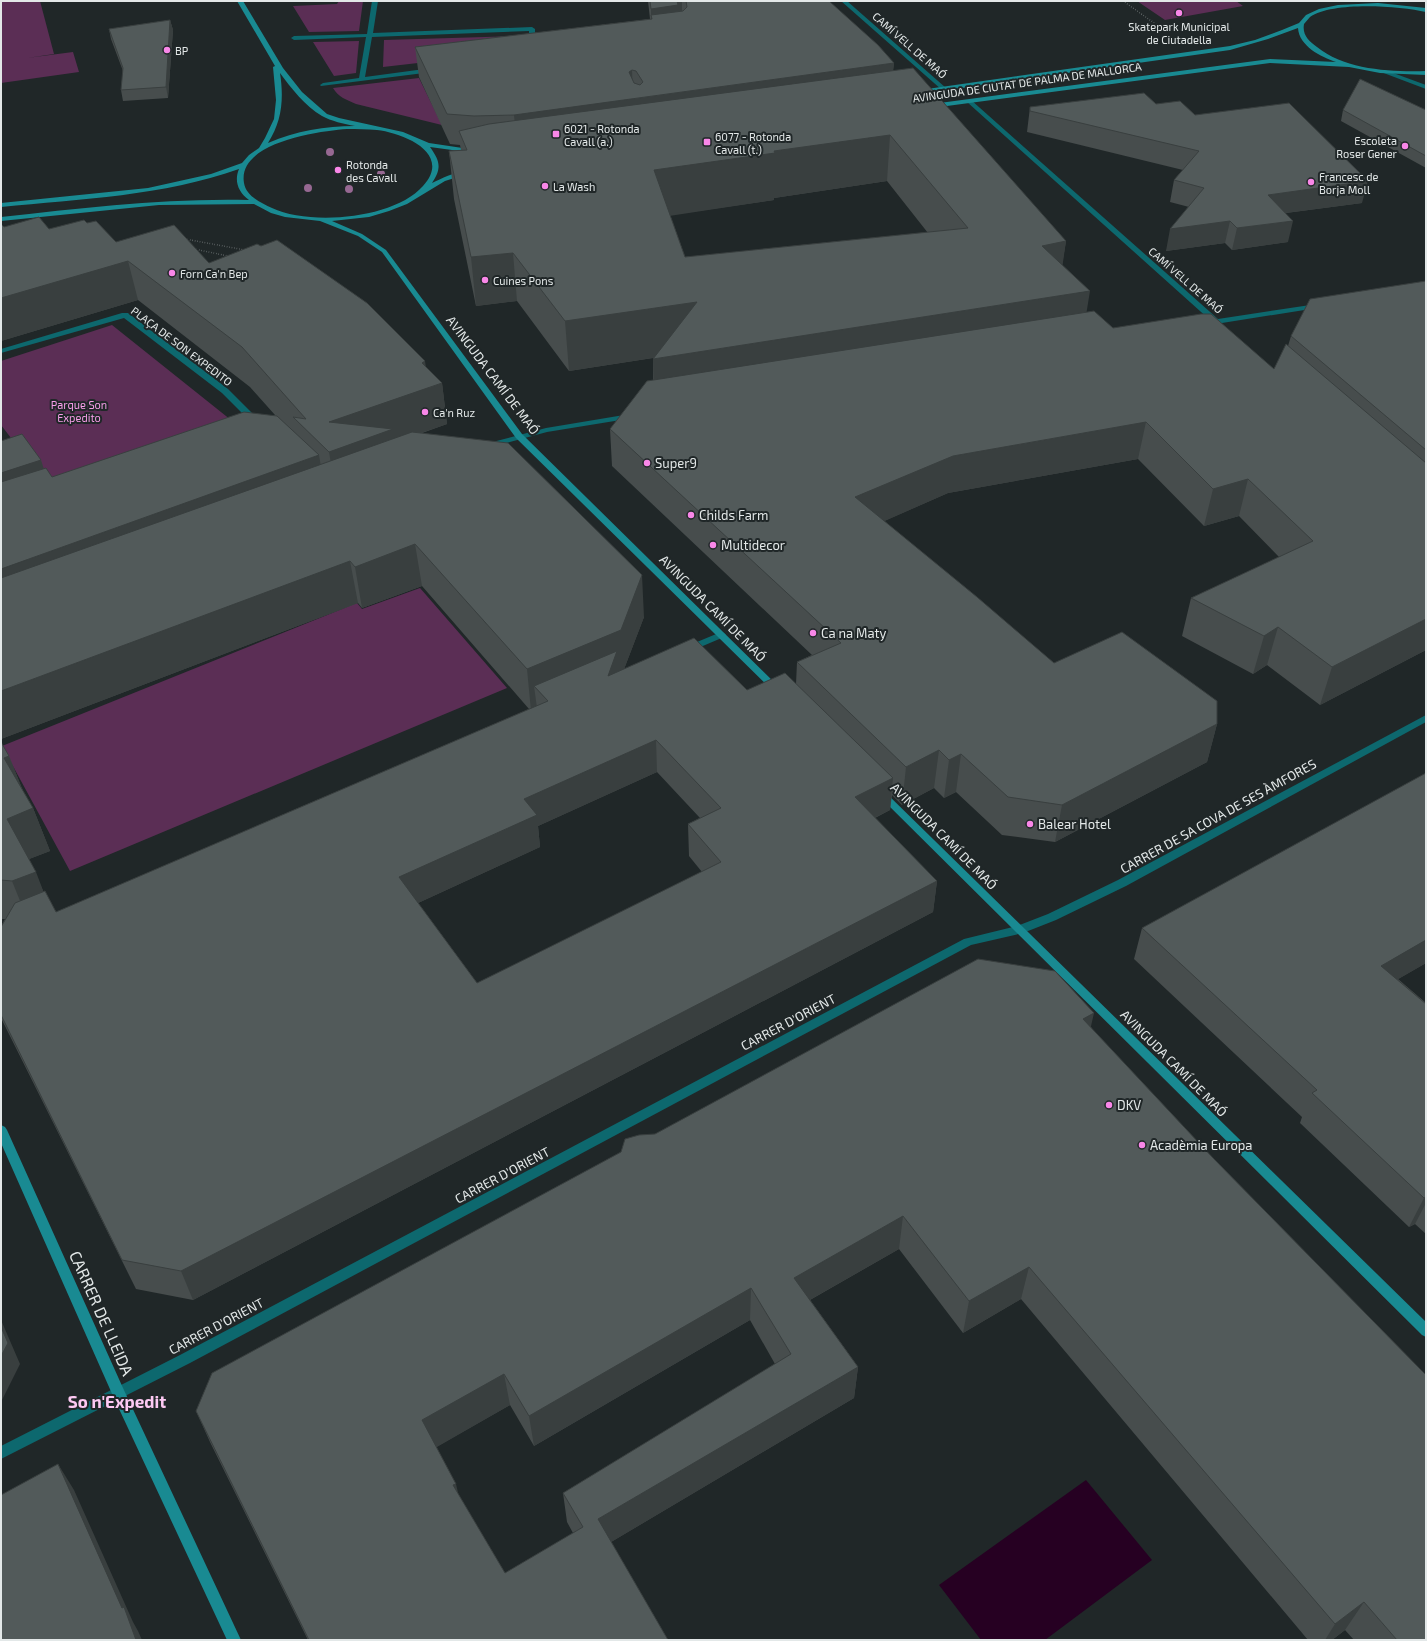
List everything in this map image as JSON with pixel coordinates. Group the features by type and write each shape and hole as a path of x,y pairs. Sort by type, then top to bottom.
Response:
{"street":[{"path":"240,1 276,65 297,90 324,114 347,122 395,132 428,145 466,151 480,150"},
{"path":"362,79 375,1"},
{"name":"CAMÍ VELL DE MAÓ","path":"844,1 944,89"},
{"name":"AVINGUDA DE CIUTAT DE PALMA DE MALLORCA","path":"915,93 1250,44 1278,35 1301,24 1309,14 1317,9 1337,4 1378,2 1406,5"},
{"path":"1406,5 1426,5"},
{"path":"1406,5 1426,10"},
{"path":"1301,24 1300,31 1304,39 1311,46 1336,60 1383,71 1426,86"},
{"path":"294,38 532,30 532,50"},
{"name":"AVINGUDA DE CIUTAT DE PALMA DE MALLORCA","path":"925,107 1270,61 1353,65"},
{"path":"1,205 148,190 213,176 244,165 260,150 270,136 278,119 280,86 276,65"},
{"path":"323,84 442,68"},
{"path":"1383,71 1426,72"},
{"name":"CAMÍ VELL DE MAÓ","path":"969,101 1159,272 1220,324"},
{"path":"260,150 278,140 319,129 350,126 375,128"},
{"path":"412,138 426,146 434,156 436,167 432,179 422,190"},
{"path":"244,165 240,175 240,184 245,194 255,202 282,214 321,219 349,218 382,211 397,206 422,190 443,180 474,171"},
{"path":"1,219 149,203 217,200 255,202"},
{"name":"AVINGUDA CAMÍ DE MAÓ","path":"321,219 360,235 384,251 519,436 782,696"},
{"path":"1202,324 1220,324 1326,304"},
{"name":"PLAÇA DE SON EXPEDITO","path":"1,351 125,314 225,391 262,428"},
{"path":"483,448 519,436 546,430 635,416"},
{"path":"680,652 721,635"},
{"name":"CARRER DE SA COVA DE SES ÀMFORES","path":"1019,930 1052,917 1122,883 1426,718"},
{"name":"AVINGUDA CAMÍ DE MAÓ","path":"873,785 1426,1331"},
{"name":"CARRER D'ORIENT","path":"1,1453 206,1348 968,942 1019,930"},
{"name":"CARRER DE LLEIDA","path":"1,1130 118,1392 234,1640"}],"path":[{"path":"1123,1 1159,27"},
{"path":"182,239 251,251"},
{"path":"191,248 228,256"}],"green space":[{"path":"1,1 40,1 54,54 27,58 73,52 79,72 1,83"},
{"path":"339,1 363,1 359,31 309,32 293,6 337,4"},
{"name":"Skatepark Municipal de Ciutadella","path":"1137,1 1236,1 1243,6 1165,20"},
{"path":"521,36 523,51 383,67 384,40"},
{"path":"359,41 356,73 334,76 313,42"},
{"path":"419,78 442,125 356,104 340,96 333,88"},
{"name":"Parque Son Expedito","path":"112,325 241,428 54,494 1,425 1,361"},
{"path":"420,588 507,688 70,871 2,746 357,603 362,609"}],"shaded area":[{"path":"1086,1480 1152,1560 1045,1640 981,1640 939,1585"}],"building":[{"path":"650,1 677,1 678,5 651,9"},
{"path":"686,1 829,1 878,45 894,63 514,115 474,116 447,114 415,47 652,19 651,15 683,11 687,7","holes":["632,70 636,71 643,82 640,85 634,83 629,72"]},
{"path":"170,20 166,87 121,90 123,68 109,29"},
{"path":"913,68 1066,241 1042,246 1090,291 653,359 697,302 565,321 513,253 471,257 449,151 467,150 459,131 489,124","holes":["890,135 968,228 685,257 654,170"]},
{"path":"1360,79 1426,110 1426,156 1343,110"},
{"path":"1144,93 1156,104 1180,101 1195,115 1289,103 1368,181 1268,195 1293,221 1237,228 1230,221 1170,229 1204,188 1174,180 1199,151 1030,111 1030,107"},
{"path":"39,217 49,229 84,220 87,223 96,221 116,242 174,225 209,263 257,244 261,246 277,240 367,303 425,361 422,363 442,383 329,422 393,429 329,452 293,417 306,419 242,347 128,261 1,298 1,224 4,227"},
{"path":"1426,281 1426,450 1291,336 1310,299"},
{"path":"1094,311 1113,328 1201,314 1211,314 1274,369 1286,344 1426,463 1426,619 1332,667 1278,627 1264,636 1191,598 1313,541 1248,479 1213,489 1146,422 953,456 855,497 977,597 1054,663 1122,632 1217,701 1217,724 1062,805 1008,797 961,754 949,760 939,750 906,767 797,662 841,643 610,429 647,381"},
{"path":"244,412 277,416 319,455 1,569 1,482 46,468 52,477"},
{"path":"412,432 508,443 642,575 621,630 527,669 415,544 355,567 350,561 1,691 1,578"},
{"path":"22,434 41,460 1,473 1,441"},
{"path":"694,638 747,690 785,673 893,778 855,797 937,881 181,1271 122,1260 1,1015 1,927 15,903 45,891 56,912 548,701 534,686 617,651 608,676","holes":["656,740 721,808 688,824 721,862 477,983 399,877 537,815 524,799"]},
{"path":"1,742 9,756 4,758 33,808 7,819 36,872 12,881 1,880"},
{"path":"1426,773 1426,940 1381,966 1426,1004 1426,1197 1424,1198 1312,1093 1317,1090 1142,928"},
{"path":"978,959 1055,971 1094,1013 1083,1019 1214,1159 1426,1375 1426,1640 1397,1640 1364,1602 1335,1624 1029,1267 969,1301 903,1216 794,1278 858,1367 598,1519 668,1640 309,1640 196,1411 212,1373 621,1152 625,1139 639,1135 655,1134","holes":["751,1288 791,1354 563,1493 583,1527 505,1573 453,1485 456,1484 422,1420 504,1374 529,1416"]},
{"path":"1,1327 8,1343 1,1356"},
{"path":"58,1464 122,1608 124,1607 136,1640 1,1640 1,1495"}],"place":[{"name":"Skatepark Municipal de Ciutadella","path":"1179,13"},
{"name":"BP","path":"167,50"},
{"name":"6021 - Rotonda Cavall (a.)","path":"556,134"},
{"name":"6077 - Rotonda Cavall (t.)","path":"707,142"},
{"name":"Escoleta Roser Gener","path":"1405,146"},
{"name":"Rotonda des Cavall","path":"338,170"},
{"name":"Francesc de Borja Moll","path":"1311,182"},
{"name":"La Wash","path":"545,186"},
{"name":"Forn Ca'n Bep","path":"172,273"},
{"name":"Cuines Pons","path":"485,280"},
{"name":"Ca'n Ruz","path":"425,412"},
{"name":"Super9","path":"647,463"},
{"name":"Childs Farm","path":"691,515"},
{"name":"Multidecor","path":"713,545"},
{"name":"Ca na Maty","path":"813,633"},
{"name":"Balear Hotel","path":"1030,824"},
{"name":"DKV","path":"1109,1105"},
{"name":"Acadèmia Europa","path":"1142,1145"}],"district":[{"name":"So n'Expedit","path":"117,1401"}]}
